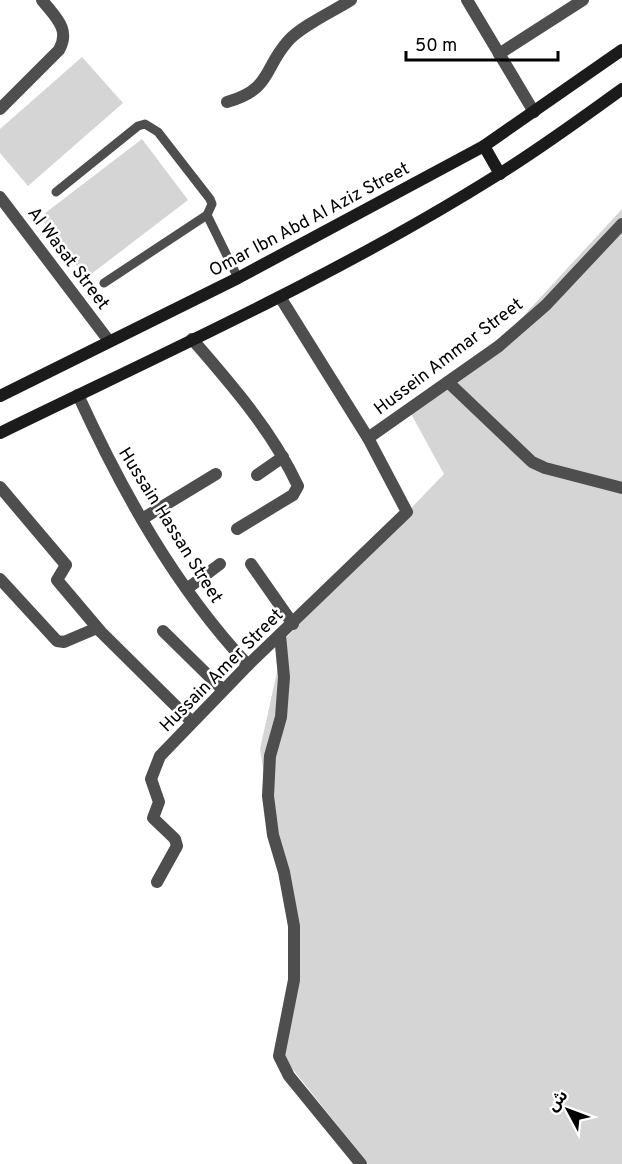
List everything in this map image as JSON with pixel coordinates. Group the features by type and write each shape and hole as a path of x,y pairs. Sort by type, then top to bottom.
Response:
{"main road":[{"name":"Omar Ibn Abd Al Aziz Street","path":"0,396 238,278 484,146 622,50"},
{"path":"0,433 280,297 382,242 500,174 622,89"},
{"path":"484,146 500,174"}],"street":[{"path":"0,109 59,50 64,40 65,32 61,24 42,0"},
{"path":"227,102 250,92 268,75 290,38 351,0"},
{"path":"467,0 534,112"},
{"path":"499,54 583,0"},
{"name":"Al Wasat Street","path":"0,197 109,341"},
{"name":"Hussein Ammar Street","path":"368,438 499,346 546,305 622,224"},
{"path":"280,297 368,438"},
{"path":"192,339 240,395 283,457 298,489 237,528"},
{"path":"448,382 532,462 544,468 622,488"},
{"name":"Hussain Hassan Street","path":"78,395 105,456 142,519 218,633 248,664"},
{"name":"Hussain Amer Street","path":"157,882 176,849 177,842 153,818 159,802 151,779 160,756 248,664 293,624 405,515 406,506 368,438"},
{"path":"257,475 283,457"},
{"path":"142,519 216,474"},
{"path":"0,487 66,565 58,582 97,628 192,722"},
{"path":"188,588 220,564"},
{"path":"250,564 293,624"},
{"path":"0,579 57,641 64,642 97,628"},
{"path":"164,632 223,690"},
{"path":"280,635 284,677 281,717 270,756 268,796 273,835 284,872 294,937 294,980 279,1056 289,1076 361,1164"}],"lane":[{"path":"56,192 138,126 145,124 158,132 210,199 211,210 207,215 104,284"},
{"path":"207,215 238,278"}],"shaded area":[{"path":"82,57 123,103 28,186 0,153 0,129"},
{"path":"142,139 188,200 86,278 40,217"},
{"path":"622,209 622,1164 368,1164 276,1048 295,971 260,749 284,640 444,474 410,412 516,324"}]}
